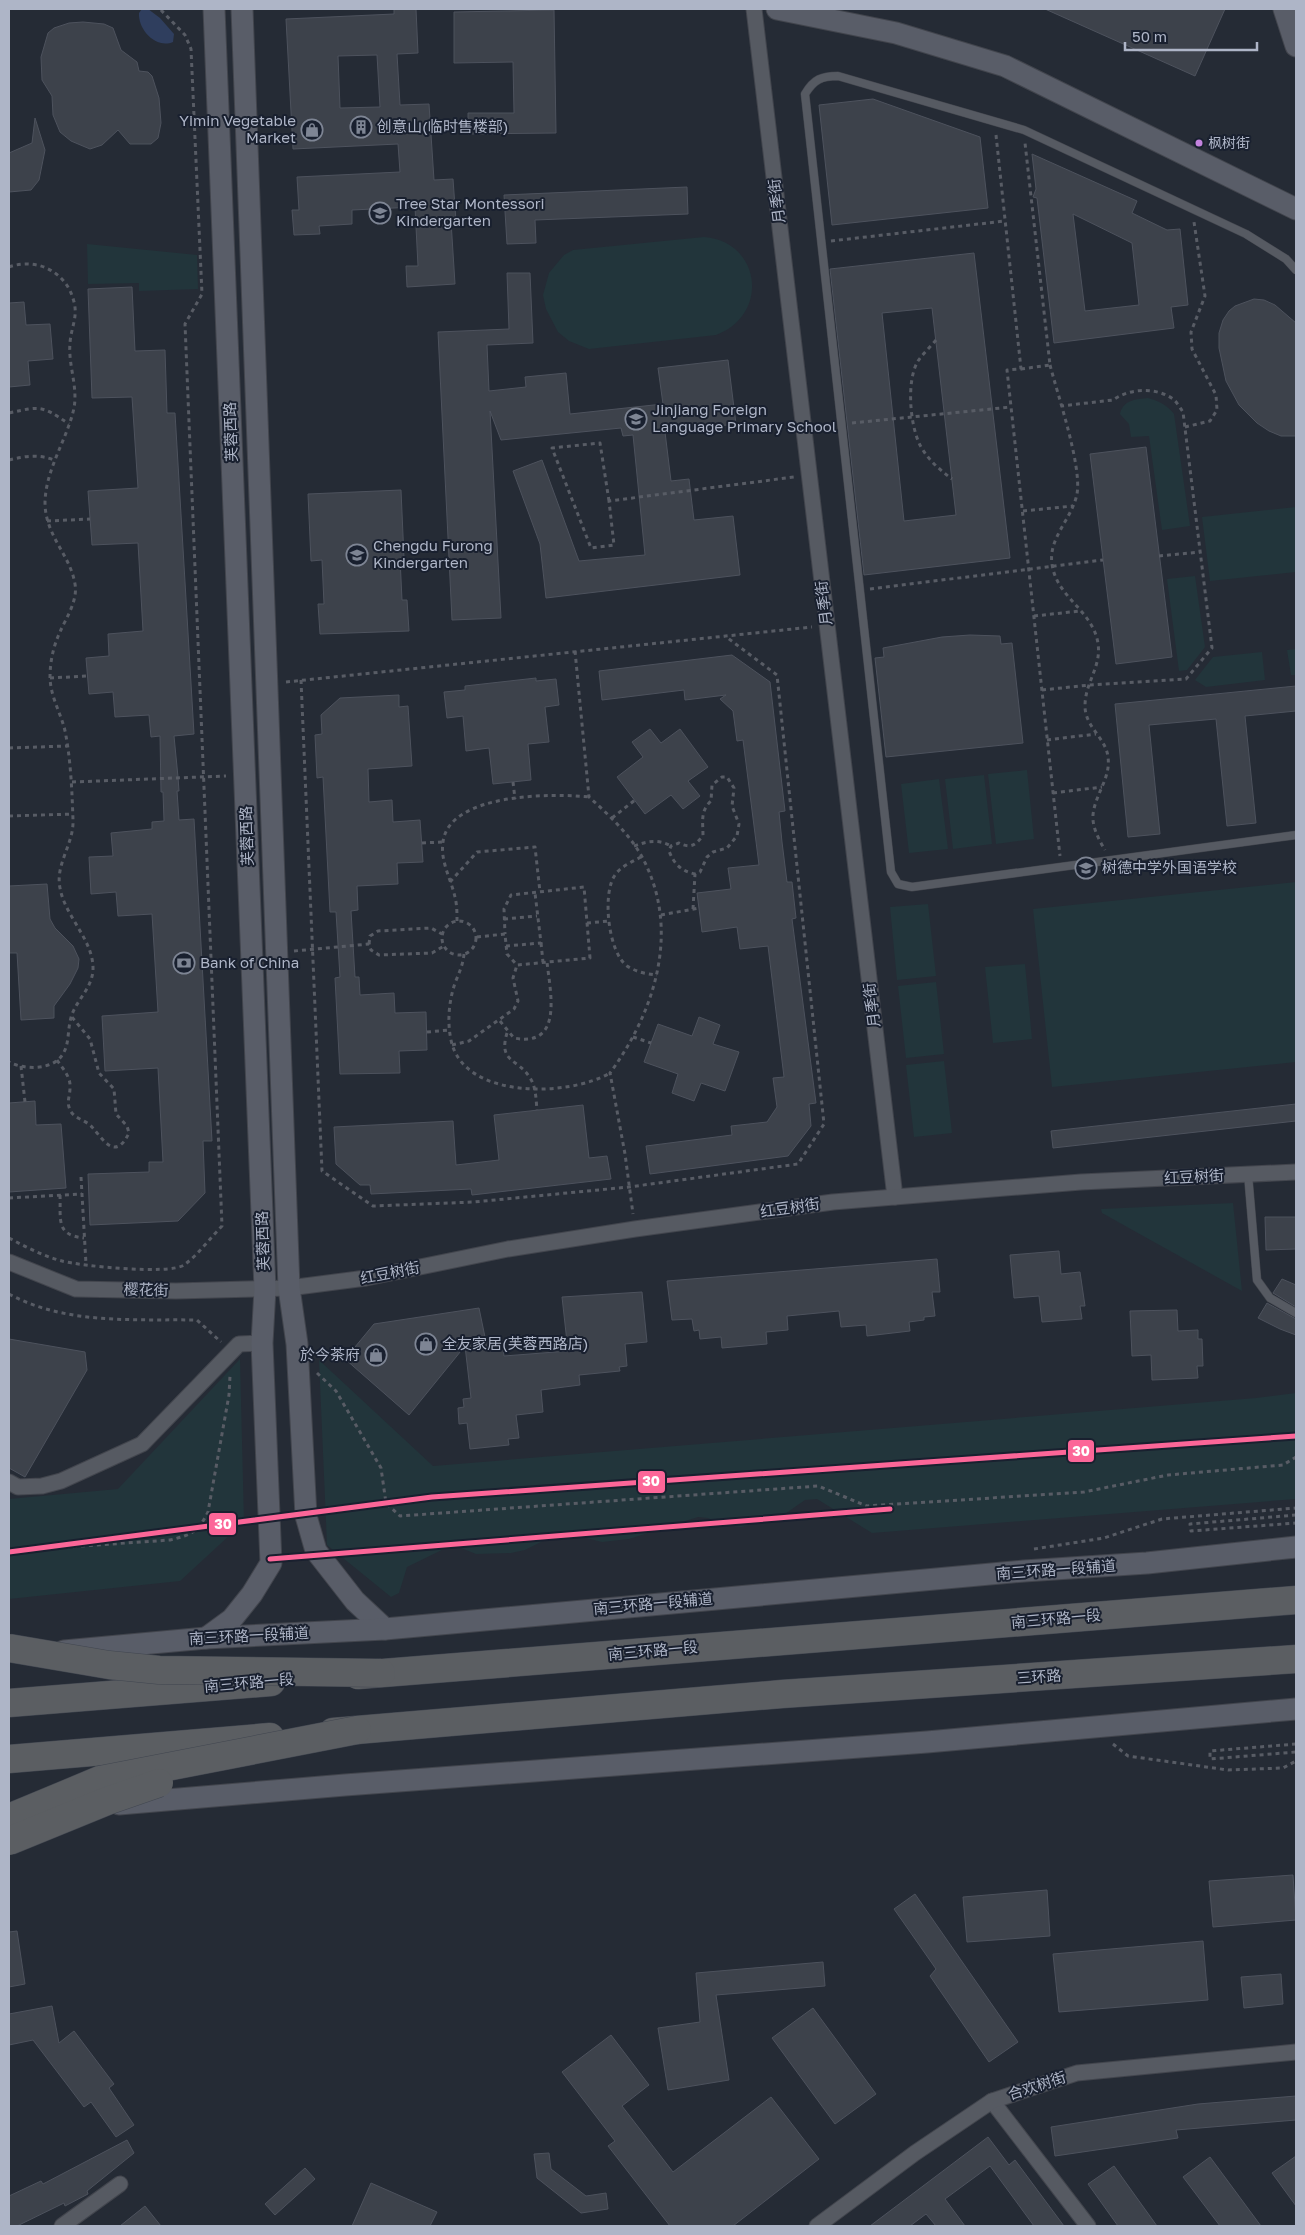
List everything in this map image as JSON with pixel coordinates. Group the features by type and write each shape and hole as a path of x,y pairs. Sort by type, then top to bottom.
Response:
{"highway":[{"name":"南三环路一段","path":"9,1703 1296,1600"},
{"path":"9,1648 108,1665 159,1670 381,1673"},
{"name":"三环路","path":"357,1730 782,1694 1296,1659"},
{"path":"9,1818 100,1780 357,1730"},
{"path":"9,1759 357,1730"},
{"path":"9,1841 107,1801 251,1750"}],"main road":[{"name":"芙蓉西路","path":"206,1638 232,1619 252,1594 271,1563 262,1344 265,1289 214,9"},
{"name":"芙蓉西路","path":"242,9 265,684 289,1288 297,1344 306,1516 316,1551 355,1601 385,1629"},
{"path":"777,9 896,33 1005,66 1296,209"},
{"path":"1284,9 1296,46"},
{"name":"南三环路一段辅道","path":"9,1655 206,1638 385,1629 1024,1571 1147,1563 1296,1546"},
{"path":"9,1814 345,1785 917,1743 1296,1709"}],"street":[{"name":"月季街","path":"754,9 895,1197"},
{"name":"红豆树街","path":"289,1288 366,1278 508,1249 634,1229 833,1202 1080,1182 1296,1172"},
{"name":"樱花街","path":"9,1262 76,1289 176,1291 289,1288"},
{"path":"9,1482 18,1487 42,1486 62,1481 142,1444 239,1344 262,1344"},
{"name":"合欢树街","path":"817,2226 916,2153 992,2101 1077,2073 1296,2052"},
{"path":"992,2101 1088,2226"},
{"path":"62,2226 120,2184"}],"lane":[{"path":"1296,270 1286,259 1246,234 1024,130 838,76 825,76 810,85 805,94 891,872 898,884 912,887 1296,835"},
{"path":"1248,1174 1257,1280 1270,1298 1296,1313"}],"path":[{"path":"9,1238 39,1254 56,1259 128,1269 168,1269 183,1266 222,1226 185,324 202,294 190,49 186,36 160,9"},
{"path":"995,122 1021,369"},
{"path":"1024,130 1050,365 1074,460 1077,492 1074,506 1054,543 1051,557 1052,566 1058,586 1080,610 1094,631 1098,646 1098,659 1085,705 1086,716 1108,755 1108,771 1093,815 1094,828 1110,860"},
{"path":"1185,428 1210,422 1217,410 1216,395 1192,349 1191,332 1205,296 1192,209"},
{"path":"821,242 1005,221"},
{"path":"9,268 30,264 45,267 57,273 67,284 74,300 76,315 70,341 75,391 74,406 47,483 45,502 46,521 72,572 76,587 71,611 59,634 51,656 50,678 54,703 66,734 72,782 73,824 60,864 59,887 67,910 90,951 93,970 88,989 68,1023 64,1052 57,1060 48,1065 32,1068 9,1063"},
{"path":"936,340 917,363 911,387 911,417 920,444 934,465 952,480"},
{"path":"1050,365 1007,370 1061,866"},
{"path":"1042,690 1186,679 1212,648 1183,412 1174,400 1158,393 1142,390 1119,396 1113,400 1061,406"},
{"path":"841,424 1011,406"},
{"path":"9,413 36,407 46,409 69,424"},
{"path":"600,443 609,500 614,545 591,548 552,448 600,443"},
{"path":"9,460 23,456 43,456 54,460"},
{"path":"609,500 809,475"},
{"path":"1023,511 1074,506"},
{"path":"46,521 90,519"},
{"path":"1159,556 1200,552"},
{"path":"859,590 1103,560"},
{"path":"1034,616 1080,610"},
{"path":"265,684 827,626"},
{"path":"301,680 322,1171 373,1206 474,1202 629,1187 798,1164 824,1124 777,675 725,636"},
{"path":"576,651 590,797"},
{"path":"50,678 87,676"},
{"path":"1047,740 1096,734"},
{"path":"9,748 68,746"},
{"path":"72,782 244,775"},
{"path":"722,776 727,777 734,788 732,806 739,824 737,836 727,848 713,852 707,857 700,872 694,874 684,872 677,866 669,851 671,846 679,843 687,847 693,846 703,836 703,813 706,805 711,800 712,784 722,776"},
{"path":"513,782 515,799"},
{"path":"1053,793 1102,787"},
{"path":"457,920 456,898 444,863 443,842 448,826 456,816 472,809 515,799 562,794 590,797 612,818 634,846 646,865 656,890 661,915 662,946 657,976 634,1037 610,1073 596,1081 578,1085 534,1089 509,1087 492,1082 471,1070 457,1057 449,1030 450,1001 464,963 464,954"},
{"path":"612,818 635,800"},
{"path":"9,816 73,814"},
{"path":"634,846 661,840 671,846"},
{"path":"422,844 443,842"},
{"path":"450,882 477,852 535,847 538,916 552,1006 551,1020 536,1037 524,1040 514,1038 507,1032 500,1021"},
{"path":"641,857 616,874 610,885 608,899 612,940 618,955 627,966 641,973 657,976"},
{"path":"693,909 694,874"},
{"path":"584,887 590,958 517,965 507,954 506,946 504,909 511,895 584,887"},
{"path":"661,915 699,908"},
{"path":"504,919 538,916"},
{"path":"457,920 468,923 475,931 477,937 474,948 464,954 452,954 444,946 442,934 448,925 457,920"},
{"path":"587,923 610,921"},
{"path":"442,934 431,928 378,931 370,936 368,944 371,950 379,955 432,953 444,946"},
{"path":"477,937 505,934"},
{"path":"506,946 541,943"},
{"path":"276,953 368,944"},
{"path":"452,1045 469,1041 483,1029 500,1021 514,1009 518,1001 513,978 517,965"},
{"path":"57,1060 70,1081 68,1107 72,1113 92,1127 102,1142 115,1146 121,1144 128,1133 127,1126 116,1114 114,1089 99,1073 90,1039 71,1016"},
{"path":"427,1032 449,1030"},
{"path":"507,1032 504,1051 510,1060 530,1078 534,1089 537,1110"},
{"path":"634,1037 651,1043"},
{"path":"21,1066 25,1102"},
{"path":"610,1073 634,1229"},
{"path":"81,1177 86,1264"},
{"path":"9,1198 82,1194"},
{"path":"60,1195 61,1225 64,1232 71,1236 84,1238"},
{"path":"315,1372 336,1391 381,1468 386,1503 400,1516 818,1486 867,1506 1084,1492 1168,1475 1283,1465 1296,1457"},
{"path":"1028,1550 1104,1538 1162,1519 1296,1508"},
{"path":"1296,1515 1190,1524 1191,1531 1296,1523"},
{"path":"1090,1728 1128,1756 1228,1770 1283,1768 1296,1761"},
{"path":"1296,1744 1210,1751 1210,1759 1296,1752"}],"shaded area":[{"path":"704,237 723,241 737,251 747,264 752,280 751,296 745,311 734,325 716,335 589,349 569,341 558,332 546,309 543,295 549,273 564,255 573,250"},
{"path":"87,244 197,255 198,289 139,291 139,283 88,284"},
{"path":"1148,398 1163,404 1174,414 1190,526 1162,530 1149,436 1131,437 1129,424 1120,414 1127,403"},
{"path":"1296,507 1296,572 1210,581 1202,517"},
{"path":"1195,576 1205,647 1187,670 1179,671 1167,579"},
{"path":"1296,649 1296,675 1291,675 1287,650"},
{"path":"1262,652 1265,680 1206,687 1195,680 1213,657"},
{"path":"1027,770 1034,839 996,844 988,774"},
{"path":"984,775 992,844 953,849 945,779"},
{"path":"939,779 948,849 909,853 901,784"},
{"path":"1296,882 1296,1062 1052,1087 1033,909"},
{"path":"928,904 936,976 897,980 890,907"},
{"path":"1025,964 1032,1039 993,1043 985,967"},
{"path":"936,982 944,1054 906,1058 898,986"},
{"path":"944,1061 952,1133 914,1137 906,1065"},
{"path":"1233,1203 1242,1291 1102,1213 1101,1209"},
{"path":"240,1359 244,1522 180,1581 9,1599 9,1499 118,1489"},
{"path":"319,1360 433,1466 1256,1398 1296,1393 1296,1499 872,1533 817,1499 805,1500 782,1516 741,1527 724,1525 708,1518 698,1517 629,1539 602,1542 570,1534 553,1536 525,1550 511,1553 476,1554 456,1546 448,1547 407,1567 399,1593 391,1597 327,1545"}],"water":[{"path":"142,9 148,9 160,18 174,34 173,42 160,43 149,36 139,19 139,13"}],"building":[{"path":"394,9 416,9 418,53 397,54 400,105 429,104 434,180 453,179 456,221 451,221 455,284 407,287 406,266 418,266 415,207 352,210 352,224 319,226 320,234 294,235 292,210 299,210 297,177 400,172 398,144 293,149 286,19 394,14","holes":["377,55 380,107 340,108 338,56"]},
{"path":"1045,9 1225,9 1195,76"},
{"path":"554,10 556,133 468,134 468,113 514,113 513,62 454,63 454,12"},
{"path":"69,23 104,24 113,28 121,50 137,62 139,71 148,72 152,76 159,98 161,123 158,138 151,144 130,144 118,130 102,145 90,149 71,141 60,132 53,115 52,96 42,80 41,57 48,33 54,28"},
{"path":"873,99 980,137 988,208 832,225 819,105"},
{"path":"35,118 45,150 39,180 31,190 9,192 9,153 32,143"},
{"path":"1032,154 1137,201 1132,213 1167,230 1180,229 1188,305 1171,307 1174,328 1054,343 1037,198 1033,197 1036,189","holes":["1073,214 1132,243 1139,305 1085,311"]},
{"path":"687,187 688,214 535,220 536,243 507,244 504,195"},
{"path":"974,253 1010,558 864,575 830,269","holes":["932,308 956,515 904,521 882,313"]},
{"path":"507,273 530,273 533,343 487,345 489,391 526,387 525,377 566,373 570,414 663,404 658,368 728,360 736,424 665,432 671,481 689,479 694,520 733,516 740,575 546,598 540,544 513,471 542,460 579,561 645,555 633,435 623,436 621,428 501,440 490,411 501,618 452,620 438,332 509,329"},
{"path":"132,287 135,351 165,350 167,413 175,413 194,734 174,736 179,791 177,791 179,820 194,819 212,1141 203,1141 205,1193 178,1221 90,1225 88,1174 149,1172 149,1162 163,1162 158,1068 105,1071 102,1016 158,1012 152,914 118,916 116,892 91,894 89,857 113,856 111,833 152,829 152,822 164,821 163,792 161,792 160,736 151,737 149,715 115,717 113,692 89,694 86,658 109,656 108,634 143,631 138,543 92,545 88,491 138,488 132,397 92,398 88,289"},
{"path":"1254,299 1264,300 1275,305 1296,323 1296,436 1281,436 1257,423 1239,405 1226,381 1219,348 1219,333 1223,320 1235,306"},
{"path":"24,302 26,325 50,324 53,359 28,361 30,385 9,387 9,303"},
{"path":"1146,447 1172,657 1116,664 1090,454"},
{"path":"401,490 404,558 400,558 402,600 407,600 409,631 320,634 318,604 324,604 322,560 311,561 308,494"},
{"path":"970,635 1000,636 1001,644 1012,643 1023,743 886,757 875,658 884,657 883,648 942,637"},
{"path":"732,655 770,682 785,811 779,812 782,842 787,882 792,882 796,918 792,919 816,1103 809,1104 811,1126 788,1156 650,1174 646,1146 732,1135 731,1126 767,1122 777,1107 773,1078 784,1077 768,946 740,949 737,927 702,932 697,893 731,889 728,868 759,865 743,740 737,741 733,711 720,699 726,695 685,700 684,690 602,700 599,671"},
{"path":"536,678 536,681 556,679 559,705 545,707 549,742 528,744 531,780 493,784 489,748 466,751 463,716 447,718 444,692 465,690 465,686"},
{"path":"1296,686 1296,711 1245,716 1256,823 1227,826 1216,719 1149,725 1160,834 1128,837 1115,704"},
{"path":"399,695 399,707 408,706 412,766 368,769 369,802 392,800 393,822 420,820 423,862 397,863 398,884 357,886 358,910 351,911 355,977 359,977 360,995 394,993 395,1013 426,1012 427,1050 399,1051 400,1073 340,1074 335,978 340,977 336,912 330,912 323,777 317,778 315,735 322,734 321,715 340,698"},
{"path":"650,729 661,743 680,729 708,767 688,781 700,796 683,809 671,795 645,814 617,777 643,757 632,742"},
{"path":"47,884 50,919 55,928 73,946 79,959 78,968 70,984 54,1006 54,1018 21,1020 17,953 9,953 9,886"},
{"path":"699,1017 720,1025 713,1044 739,1052 725,1091 701,1083 694,1101 672,1093 678,1074 644,1062 658,1024 692,1036"},
{"path":"35,1101 36,1125 61,1124 66,1188 9,1192 9,1103"},
{"path":"1296,1104 1296,1121 1053,1148 1051,1131"},
{"path":"583,1105 589,1158 607,1156 611,1179 472,1195 471,1189 371,1194 370,1185 360,1185 336,1164 334,1127 453,1121 456,1165 499,1160 494,1115"},
{"path":"1265,1217 1296,1217 1296,1249 1266,1250"},
{"path":"1059,1251 1061,1274 1080,1272 1085,1306 1080,1306 1082,1319 1042,1322 1039,1296 1014,1298 1010,1255"},
{"path":"937,1259 940,1292 932,1292 935,1316 909,1322 910,1331 867,1336 866,1325 841,1327 839,1311 787,1316 788,1330 766,1332 767,1344 722,1348 721,1337 700,1339 699,1330 694,1331 692,1319 672,1320 667,1281"},
{"path":"1282,1279 1296,1285 1296,1307 1273,1293"},
{"path":"642,1292 647,1342 625,1344 627,1366 619,1367 620,1371 579,1375 580,1385 541,1390 543,1412 516,1415 519,1438 508,1439 509,1445 470,1449 467,1423 459,1424 458,1408 464,1407 463,1399 471,1398 465,1346 409,1415 345,1359 374,1324 479,1308 486,1342 502,1340 504,1356 568,1351 562,1297"},
{"path":"1267,1303 1296,1319 1296,1335 1258,1318"},
{"path":"1177,1310 1178,1331 1198,1330 1198,1339 1202,1339 1203,1366 1197,1366 1198,1378 1152,1380 1151,1355 1132,1356 1130,1311"},
{"path":"9,1339 85,1352 87,1370 25,1477 9,1468"},
{"path":"1293,1875 1296,1920 1213,1927 1209,1881"},
{"path":"1047,1890 1050,1936 967,1942 963,1897"},
{"path":"915,1894 1018,2042 989,2062 930,1976 936,1969 894,1909"},
{"path":"17,1931 25,1984 9,1987 9,1932"},
{"path":"1203,1941 1208,2000 1059,2012 1053,1954"},
{"path":"823,1962 825,1986 716,1995 729,2080 668,2090 658,2028 700,2022 696,1973"},
{"path":"1281,1974 1283,2004 1244,2008 1241,1977"},
{"path":"52,2006 59,2043 74,2031 114,2084 109,2088 134,2125 116,2137 91,2102 84,2107 33,2040 9,2045 9,2014"},
{"path":"813,2008 876,2094 835,2124 772,2038"},
{"path":"611,2035 649,2085 622,2106 673,2172 771,2097 819,2159 733,2226 670,2226 608,2146 615,2141 562,2072"},
{"path":"1296,2096 1296,2120 1176,2130 1178,2138 1055,2156 1051,2127 1198,2104"},
{"path":"988,2137 1009,2165 1015,2160 1064,2226 1034,2226 990,2166 945,2199 965,2226 936,2226 926,2214 910,2226 870,2226"},
{"path":"127,2140 134,2153 87,2191 88,2194 65,2206 64,2203 17,2226 9,2226 9,2196 41,2181 43,2184"},
{"path":"549,2153 551,2169 586,2196 606,2193 608,2209 581,2213 537,2178 534,2154"},
{"path":"1296,2156 1296,2206 1272,2173"},
{"path":"1210,2157 1261,2226 1220,2226 1183,2177"},
{"path":"1114,2166 1157,2226 1118,2226 1088,2184"},
{"path":"305,2168 315,2179 275,2215 265,2204"},
{"path":"371,2183 437,2212 430,2226 352,2226"},
{"path":"145,2206 161,2226 120,2226"}],"transit line":[{"name":"30","path":"9,1552 432,1497 1296,1436"},
{"name":"30","path":"270,1559 890,1509"}],"place":[{"name":"创意山(临时售楼部)","path":"361,127"},
{"name":"Yimin Vegetable Market","path":"312,130"},
{"name":"枫树街","path":"1199,143"},
{"name":"Tree Star Montessori Kindergarten","path":"380,213"},
{"name":"Jinjiang Foreign Language Primary School","path":"636,419"},
{"name":"Chengdu Furong Kindergarten","path":"357,555"},
{"name":"树德中学外国语学校","path":"1086,868"},
{"name":"Bank of China","path":"184,963"},
{"name":"全友家居(芙蓉西路店)","path":"426,1344"},
{"name":"於今茶府","path":"376,1355"}]}
